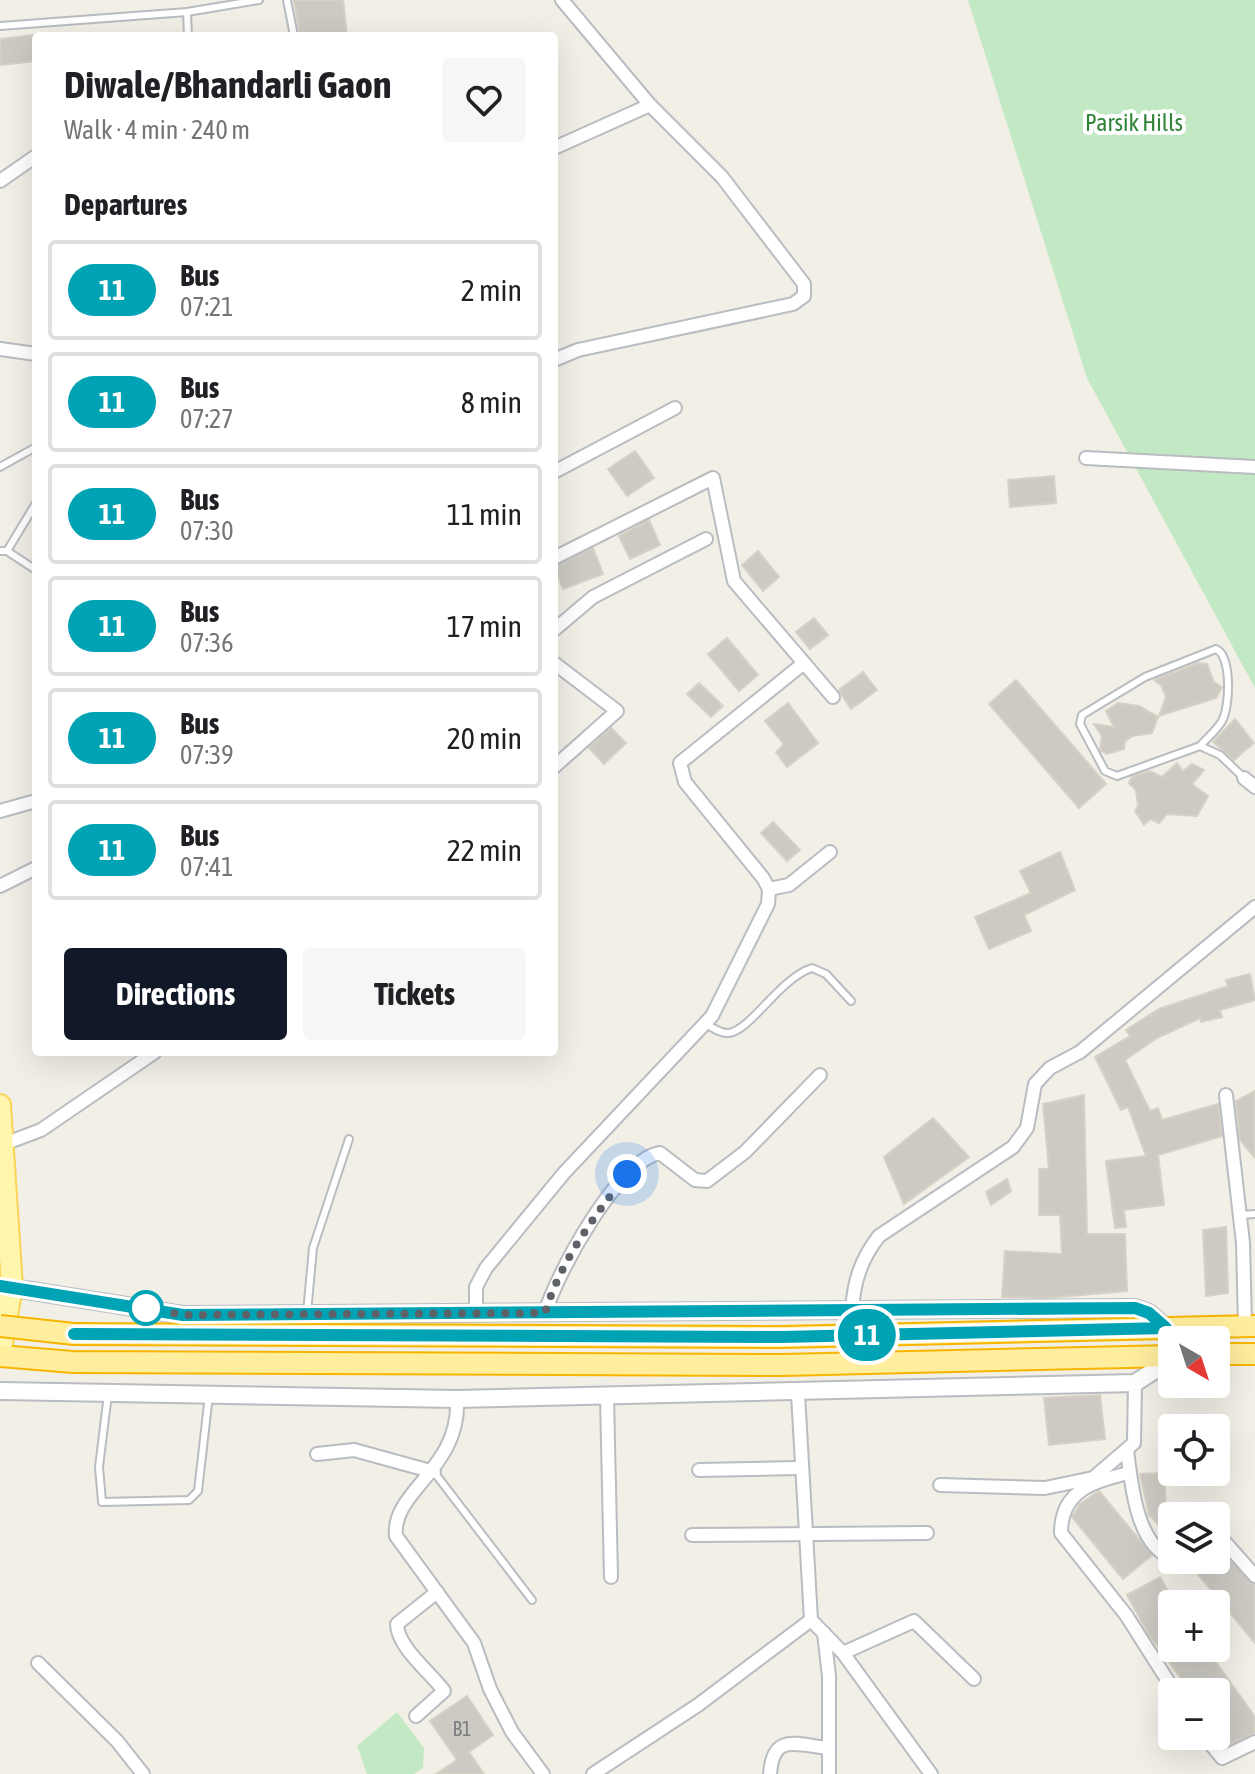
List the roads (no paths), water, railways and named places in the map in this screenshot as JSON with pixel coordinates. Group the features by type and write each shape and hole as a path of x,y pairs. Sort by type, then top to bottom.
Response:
{"highway":[{"path":"0,1326 74,1334 782,1337 1158,1328"},
{"path":"1230,1326 1250,1326"},
{"path":"1230,1354 1255,1354"},
{"path":"0,1355 73,1362 782,1365 1158,1357"}],"main road":[{"path":"0,1105 4,1144 6,1286 0,1355"}],"street":[{"path":"558,358 578,350 793,304 804,296 804,284 731,188 650,105 562,0"},
{"path":"558,146 650,105"},
{"path":"0,181 32,159"},
{"path":"0,349 32,353"},
{"path":"558,470 675,408"},
{"path":"1086,458 1255,467"},
{"path":"558,556 713,478 734,581 833,697"},
{"path":"558,627 593,597 706,539"},
{"path":"476,1314 476,1287 486,1268 564,1173 705,1024 768,904 769,889 685,782 680,763 804,663"},
{"path":"558,667 617,711 558,763"},
{"path":"1244,778 1255,787"},
{"path":"0,811 32,802"},
{"path":"769,889 789,885 830,852"},
{"path":"0,886 32,870"},
{"path":"852,1310 854,1286 864,1255 879,1236 1013,1147 1027,1128 1035,1084 1050,1068 1080,1052 1255,907"},
{"path":"4,1144 41,1130 150,1056"},
{"path":"545,1313 551,1291 583,1231 627,1174 648,1155 660,1153 695,1180 707,1181 745,1152 820,1075"},
{"path":"1226,1095 1250,1326"},
{"path":"6,1286 183,1315 1135,1308 1149,1313 1164,1326"},
{"path":"0,1391 457,1399 798,1394 1135,1383 1158,1367"},
{"path":"940,1485 1045,1488 1093,1478 1134,1443 1135,1383"},
{"path":"798,1394 811,1620 843,1653 931,1774"},
{"path":"607,1397 611,1577"},
{"path":"457,1399 453,1438 434,1472 402,1506 394,1522 396,1536 474,1643 490,1689 512,1732 543,1774"},
{"path":"317,1454 354,1450 434,1472"},
{"path":"1127,1450 1134,1506 1158,1547"},
{"path":"699,1470 800,1468"},
{"path":"1129,1473 1085,1486 1070,1498 1061,1533 1126,1615 1166,1678"},
{"path":"692,1535 927,1533"},
{"path":"1230,1548 1255,1576"},
{"path":"416,1716 444,1691 397,1630 397,1624 437,1592"},
{"path":"593,1774 698,1705 811,1620"},
{"path":"843,1653 914,1621 923,1626 974,1679"},
{"path":"824,1633 829,1676 829,1774"},
{"path":"38,1663 117,1741 143,1774"},
{"path":"1215,1750 1222,1758 1255,1742"},
{"path":"770,1774 771,1756 775,1748 785,1744 829,1748"}],"lane":[{"path":"0,26 187,12 259,0"},
{"path":"287,0 294,32"},
{"path":"187,12 188,32"},
{"path":"0,467 32,449"},
{"path":"32,509 3,551 32,568"},
{"path":"1200,746 1224,718 1228,668 1225,657 1216,649 1145,677 1082,715 1080,724 1105,771 1117,776 1200,746 1220,755 1244,778"},
{"path":"705,1024 721,1033 735,1031 786,982 812,968 826,974 851,1001"},
{"path":"306,1316 313,1248 349,1139"},
{"path":"1240,1215 1255,1214"},
{"path":"108,1393 99,1467 102,1502 189,1500 198,1491 209,1395"},
{"path":"434,1472 532,1600"}],"park label":[{"name":"Parsik Hills","path":"1134,122"}]}
